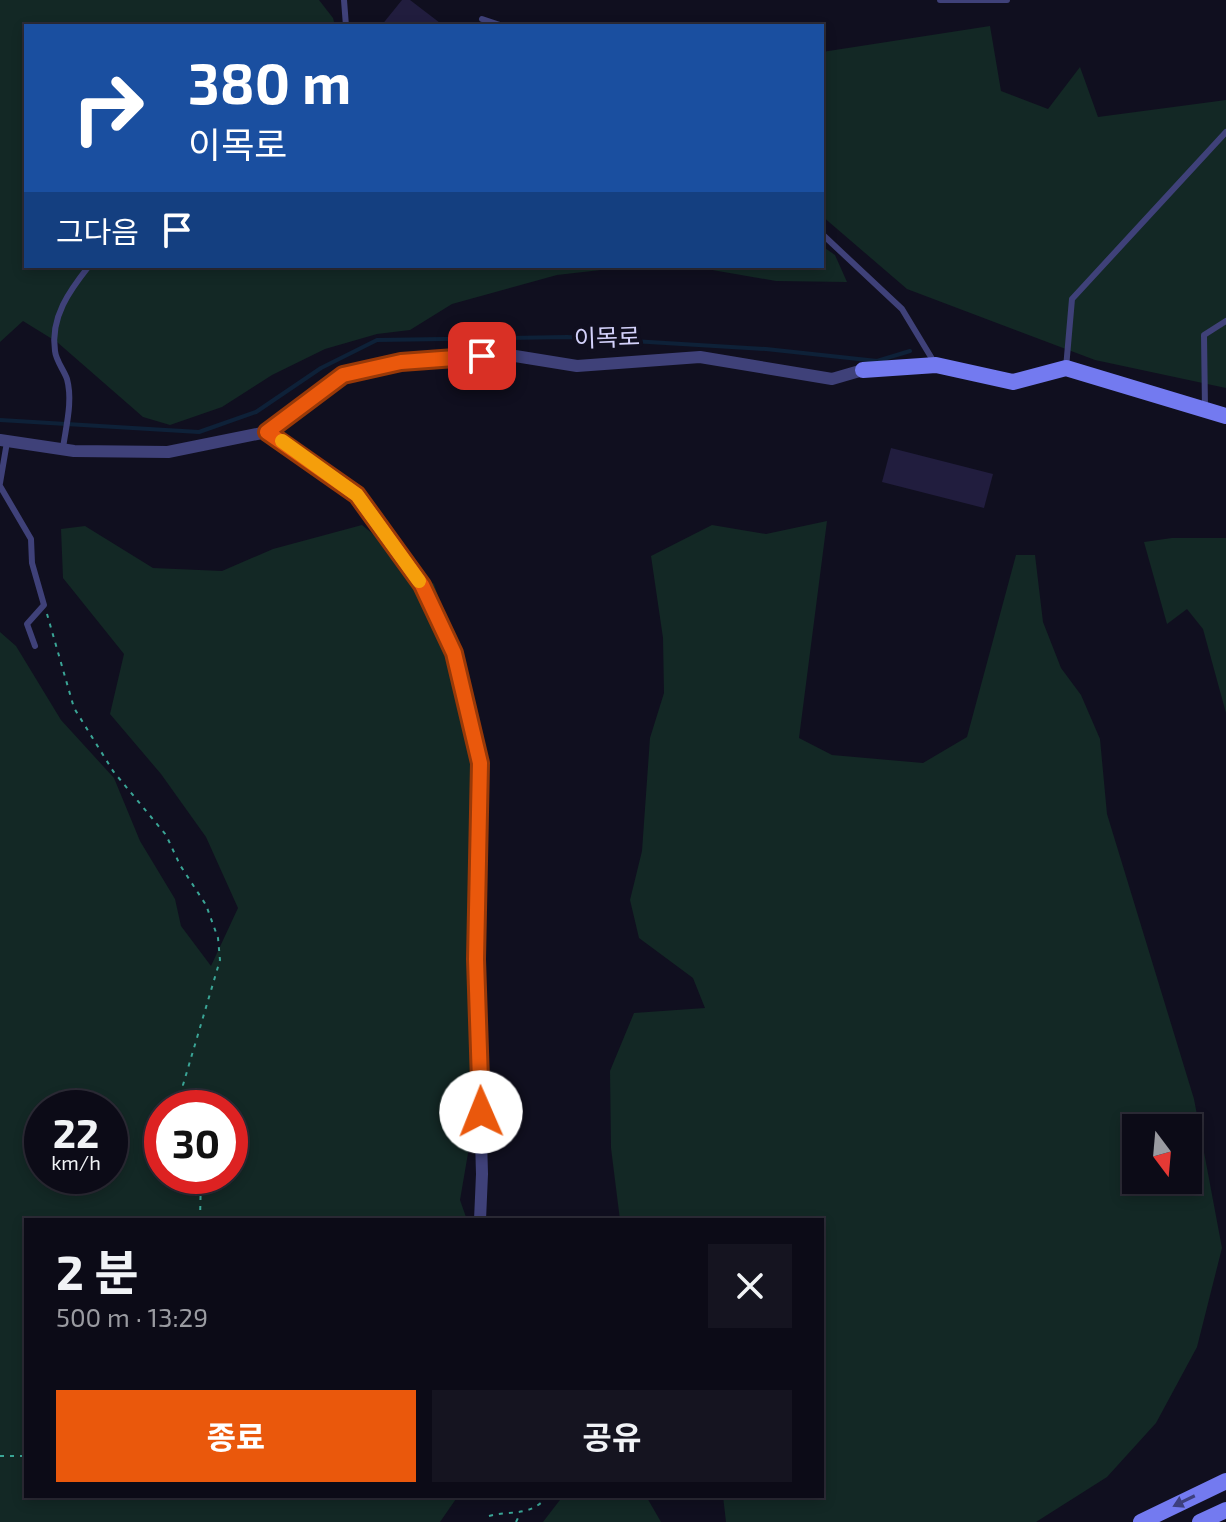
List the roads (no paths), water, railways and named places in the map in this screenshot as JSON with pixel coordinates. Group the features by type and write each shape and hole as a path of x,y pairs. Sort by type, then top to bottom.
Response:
{"street":[{"name":"이목로","path":"4,441 63,448 168,452 267,432 343,375 401,362 509,355 577,366 700,357 832,379 863,370 936,365 1013,382 1066,368"},
{"path":"1066,368 1226,416"},
{"path":"267,432 357,495 422,585 454,653 480,763 476,959 482,1159 480,1218"},
{"path":"1141,1522 1226,1481"},
{"path":"1200,1522 1226,1510"}],"lane":[{"path":"344,0 346,24"},
{"path":"940,0 1007,0"},
{"path":"482,19 497,24"},
{"path":"1066,368 1072,299 1226,132"},
{"path":"824,236 902,309 936,365"},
{"path":"63,448 69,403 67,380 55,352 56,320 69,291 87,268"},
{"path":"1205,412 1204,335 1226,321"},
{"path":"4,441 0,485 31,539 32,563 44,605 27,624 35,646"}],"waterway":[{"path":"0,420 199,432 256,412 321,368 377,340 567,337 766,349 877,361 910,351"}]}
